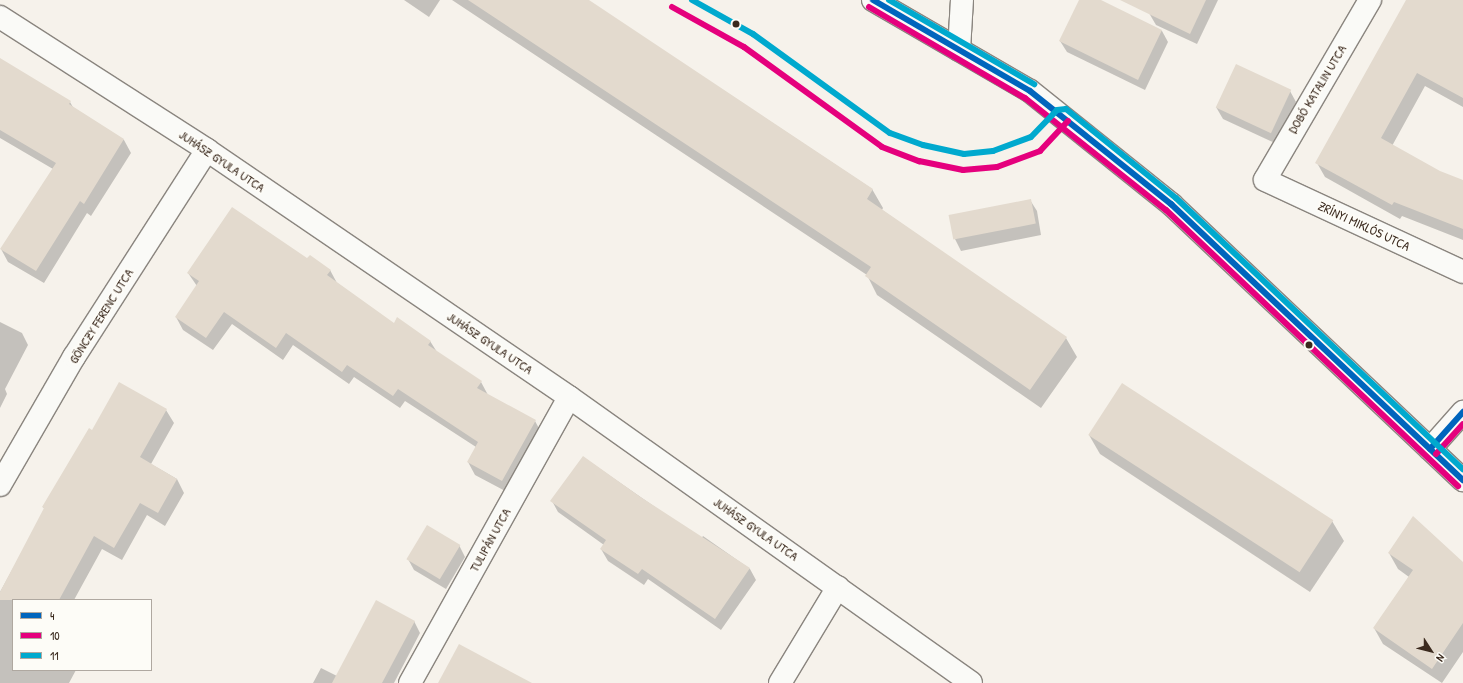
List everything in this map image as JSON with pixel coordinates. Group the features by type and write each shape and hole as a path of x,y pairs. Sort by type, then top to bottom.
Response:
{"street":[{"path":"873,0 1030,90 1171,204 1463,480"},
{"path":"959,50 962,0"},
{"name":"DOBÓ KATALIN UTCA","path":"1266,180 1370,0"},
{"name":"JUHÁSZ GYULA UTCA","path":"0,17 207,150 569,397 971,683"},
{"name":"GÖNCZY FERENC UTCA","path":"0,485 74,357 207,150"},
{"name":"ZRÍNYI MIKLÓS UTCA","path":"1266,180 1463,272"},
{"name":"TULIPÁN UTCA","path":"410,683 569,397"},
{"path":"1430,449 1463,412"},
{"path":"780,683 838,587"}],"building":[{"path":"468,0 589,0 873,189 867,199 1067,337 1030,390 865,276 871,267"},
{"path":"1079,0 1101,0 1162,30 1138,80 1059,41"},
{"path":"1120,0 1206,0 1190,34"},
{"path":"1406,0 1463,0 1463,98 1417,73 1381,138 1440,171 1463,180 1463,229 1394,202 1392,205 1315,163"},
{"path":"0,58 71,101 69,104 124,139 84,204 80,201 36,271 0,249 56,163 0,130"},
{"path":"1236,64 1291,90 1271,133 1216,108"},
{"path":"1031,199 1036,224 953,240 949,215"},
{"path":"232,207 307,258 310,255 331,270 327,275 394,323 397,317 431,341 428,345 482,381 477,388 536,420 502,481 467,462 478,442 398,389 393,396 347,365 342,372 286,333 276,348 224,312 206,338 175,317 199,281 187,273"},
{"path":"119,382 167,409 140,457 177,479 158,513 140,503 114,548 94,536 60,599 0,600 0,592 44,508 42,507 89,428 92,430"},
{"path":"1122,383 1333,520 1300,572 1088,435"},
{"path":"583,456 639,496 750,568 715,619 642,569 638,574 600,549 606,540 550,501"},
{"path":"1413,516 1463,562 1463,623 1432,669 1373,628 1413,570 1388,553"},
{"path":"427,525 460,545 440,579 406,559"},
{"path":"376,600 415,621 382,683 332,683"},
{"path":"459,644 532,683 438,683"}],"transit line":[{"name":"11","path":"692,0 753,34 890,133 923,145 964,154 993,151 1031,137 1057,110 1066,109 1176,198 1463,469"},
{"name":"4","path":"873,0 1030,91 1171,204 1463,480"},
{"name":"11","path":"889,0 1034,84"},
{"name":"10","path":"672,7 744,47 882,147 919,161 963,170 997,167 1040,151 1068,121"},
{"name":"10","path":"869,7 1025,98 1166,210 1458,486"},
{"name":"4","path":"1430,449 1463,412"},
{"name":"10","path":"1436,454 1463,424"}]}
